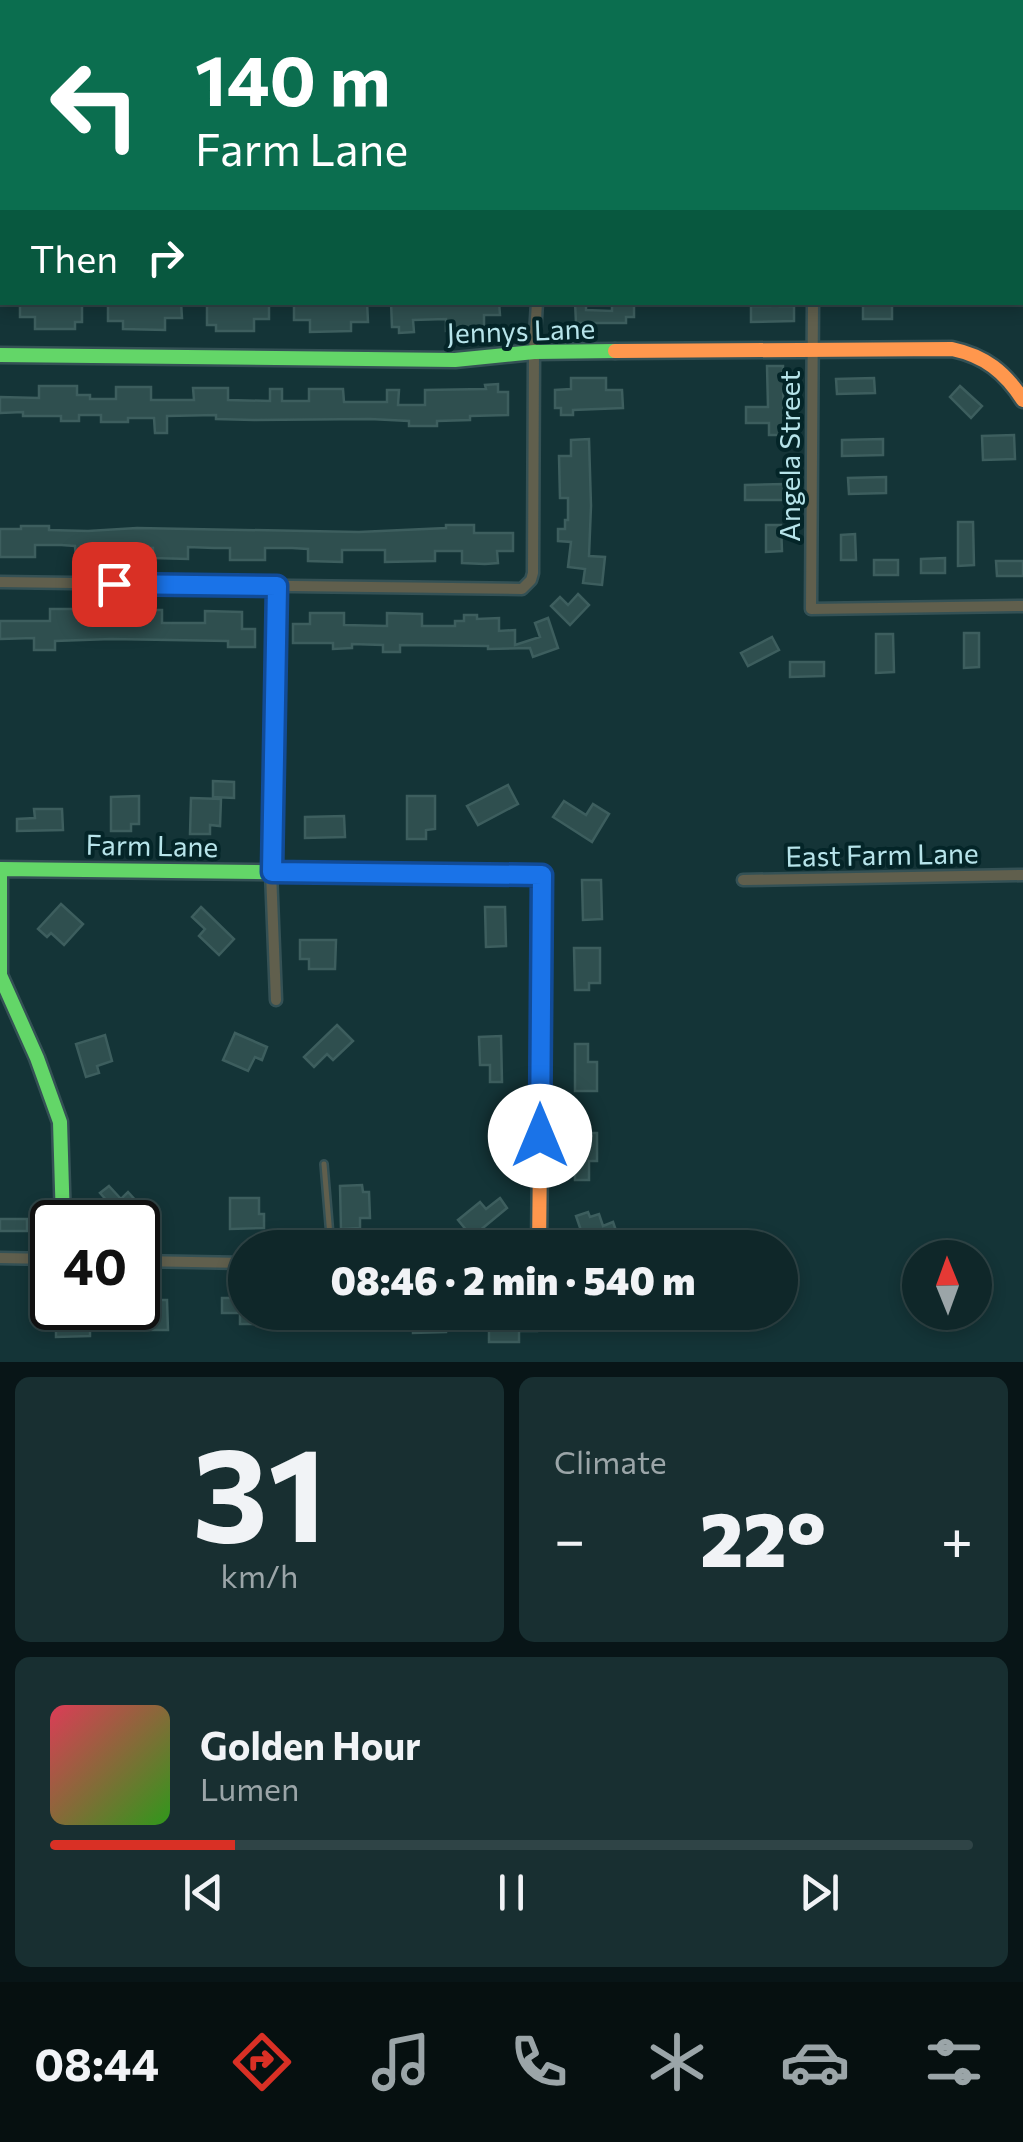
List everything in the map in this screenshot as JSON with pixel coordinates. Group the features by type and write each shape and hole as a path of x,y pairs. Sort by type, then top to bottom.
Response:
{"street":[{"path":"0,582 522,589 533,573 537,305"},
{"name":"Angela Street","path":"813,305 811,609 1023,606"},
{"name":"Jennys Lane","path":"0,355 455,360 534,352 952,348 984,358 999,368 1023,400"},
{"path":"276,1000 272,872 277,586"},
{"path":"0,869 0,975 60,1122 62,1200"},
{"name":"Farm Lane","path":"0,869 542,875 540,1230"},
{"name":"East Farm Lane","path":"743,880 1023,876"},
{"path":"0,1258 30,1259"},
{"path":"160,1261 228,1263"}],"lane":[{"path":"324,1164 330,1230"}],"building":[{"path":"20,305 82,305 82,322 75,322 75,329 35,329 35,317 20,317"},
{"path":"108,305 181,305 182,318 165,318 165,330 123,329 123,321 108,321"},
{"path":"207,305 269,305 269,319 254,319 254,331 216,331 216,325 207,325"},
{"path":"294,305 367,305 368,322 351,322 351,331 310,332 310,320 294,320"},
{"path":"391,305 499,305 500,315 484,315 484,327 446,331 446,319 413,320 414,332 399,333 399,327 392,327"},
{"path":"575,305 586,305 586,310 612,311 612,305 634,305 634,317 626,317 626,323 576,323"},
{"path":"863,305 892,305 892,319 863,319"},
{"path":"751,306 794,306 794,321 751,322"},
{"path":"767,366 783,366 783,376 789,376 789,388 783,389 784,435 769,435 769,423 746,423 746,407 768,407"},
{"path":"571,378 606,378 606,390 622,390 623,408 573,410 573,415 561,415 561,408 555,408 555,390 571,389"},
{"path":"874,378 875,393 837,394 836,379"},
{"path":"498,384 498,392 508,392 508,415 437,421 437,426 370,419 167,416 167,433 155,433 154,418 101,422 101,415 79,415 79,421 61,421 61,416 0,413 0,397 39,398 39,386 77,386 77,395 90,395 90,399 116,399 116,387 151,387 151,400 194,400 193,388 228,388 228,400 270,401 270,389 282,389 282,401 309,401 309,389 343,389 344,402 387,402 387,390 399,390 398,405 425,405 425,390 486,389 485,385"},
{"path":"960,386 982,406 971,418 950,397"},
{"path":"1014,435 1015,459 983,460 982,436"},
{"path":"589,439 589,556 605,557 602,585 583,583 585,569 568,567 571,542 558,541 558,529 565,529 568,520 568,498 560,498 559,456 571,456 571,440"},
{"path":"883,439 883,455 842,456 842,440"},
{"path":"886,477 886,493 849,494 848,478"},
{"path":"785,484 785,500 745,500 745,485"},
{"path":"958,522 973,522 974,565 958,566"},
{"path":"474,525 474,533 513,533 513,551 497,551 498,563 485,564 462,563 462,551 435,551 435,561 385,562 385,550 342,550 342,562 308,561 308,549 265,548 265,560 230,560 230,548 188,547 188,559 153,558 153,548 137,545 111,546 111,558 76,558 75,546 61,545 35,545 35,557 0,557 0,529 21,526 88,531 137,528 359,532"},
{"path":"766,525 781,525 782,551 766,552"},
{"path":"855,534 856,560 841,560 841,535"},
{"path":"945,558 945,573 921,573 921,559"},
{"path":"874,560 898,560 898,575 874,575"},
{"path":"996,561 1023,561 1023,576 997,576"},
{"path":"578,594 589,605 570,625 551,606 560,597 568,605"},
{"path":"50,609 85,609 85,622 128,622 127,610 162,610 162,623 205,623 205,611 242,612 242,629 255,629 255,647 228,647 228,641 111,639 55,641 55,650 34,650 34,638 0,639 0,621 50,621"},
{"path":"310,613 344,613 344,625 387,626 387,613 422,614 422,626 455,626 455,621 464,621 464,615 499,618 499,631 515,630 515,645 540,637 535,623 548,618 558,648 533,657 530,648 400,645 400,652 383,652 383,645 352,644 352,648 333,649 333,643 293,643 293,624 310,624"},
{"path":"964,633 979,633 979,667 964,668"},
{"path":"876,634 893,634 894,672 876,673"},
{"path":"772,637 779,650 748,666 741,653"},
{"path":"790,662 824,662 824,676 790,677"},
{"path":"213,781 234,782 234,798 213,797"},
{"path":"508,785 518,804 478,825 467,806"},
{"path":"139,796 139,824 131,824 131,831 111,831 111,797"},
{"path":"407,796 435,796 435,829 426,830 426,839 407,839"},
{"path":"191,798 221,799 220,826 210,825 210,834 190,834"},
{"path":"564,801 586,815 593,804 609,814 592,842 553,817"},
{"path":"34,809 62,809 63,830 17,831 17,819 35,818"},
{"path":"344,816 345,837 305,838 305,817"},
{"path":"582,880 601,880 602,919 583,920"},
{"path":"61,904 83,924 64,945 51,933 47,937 38,929"},
{"path":"201,907 234,939 219,955 199,936 205,929 192,917"},
{"path":"485,907 505,907 506,946 486,947"},
{"path":"300,940 336,940 335,969 309,969 309,959 300,959"},
{"path":"574,948 600,948 600,983 589,983 589,990 575,990"},
{"path":"337,1025 353,1041 333,1060 327,1054 314,1067 304,1057"},
{"path":"235,1033 267,1047 262,1060 255,1057 248,1071 223,1060"},
{"path":"105,1035 112,1061 97,1066 99,1073 86,1077 76,1044"},
{"path":"501,1036 502,1082 490,1082 490,1065 480,1065 479,1037"},
{"path":"575,1044 588,1044 588,1062 597,1062 597,1091 575,1091"},
{"path":"574,1133 597,1133 597,1161 589,1161 589,1180 575,1180"},
{"path":"362,1185 363,1192 369,1192 370,1218 360,1218 360,1228 341,1229 340,1186"},
{"path":"109,1186 121,1199 128,1192 135,1200 106,1200 100,1193"},
{"path":"230,1198 259,1198 264,1228 230,1229"},
{"path":"500,1198 507,1208 480,1230 466,1230 458,1220 480,1202 486,1209"},
{"path":"599,1214 603,1226 613,1222 616,1230 581,1230 576,1216"},
{"path":"0,1219 27,1219 27,1231 0,1231"},
{"path":"222,1298 228,1298 228,1313 222,1313"},
{"path":"160,1300 167,1300 168,1330 160,1330"},
{"path":"56,1330 90,1330 90,1336 56,1337"},
{"path":"413,1330 446,1330 446,1332"},
{"path":"489,1330 537,1330 519,1331 519,1342 489,1342"}],"traffic: fast":[{"path":"0,355 455,360 534,352 615,351"},
{"path":"62,1200 60,1122 0,975 0,869 439,874"}],"traffic: slow":[{"path":"615,351 952,349 993,367 1023,400"},
{"path":"439,874 543,875 539,1230"}],"route":[{"path":"114,584 277,586 272,872 542,875 540,1136"}]}
